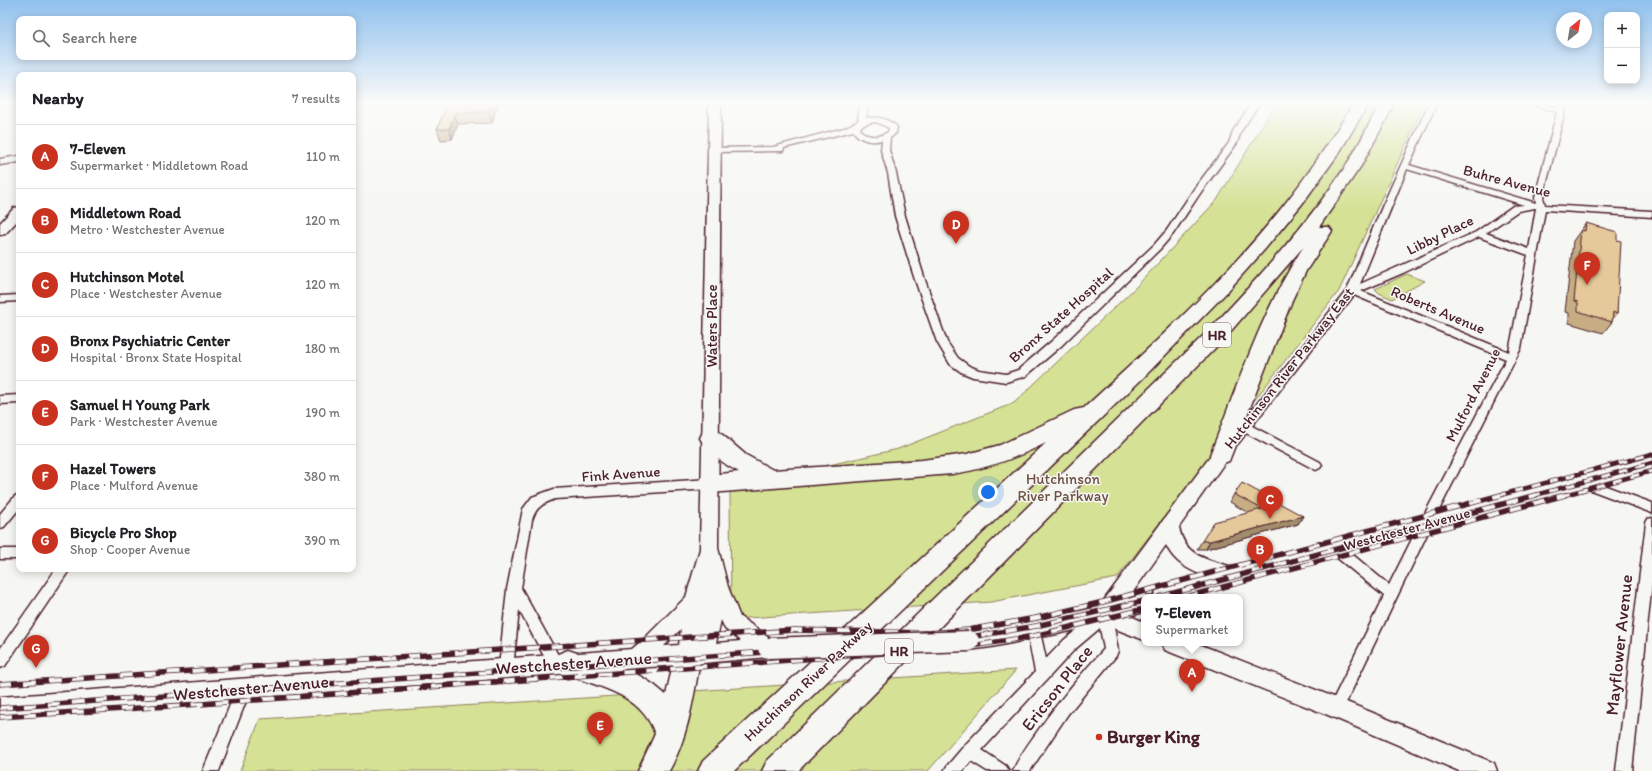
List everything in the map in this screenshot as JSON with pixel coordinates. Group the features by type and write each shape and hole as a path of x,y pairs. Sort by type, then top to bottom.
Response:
{"highway":[{"name":"Hutchinson River Parkway","path":"713,771 1199,310 1260,246 1320,170 1342,139"},
{"name":"HR","path":"778,771 1217,334 1277,270 1322,213 1370,139"},
{"path":"1221,456 1283,298 1297,271 1328,223 1347,176"},
{"path":"710,484 769,478 924,469 975,461 1010,450 1056,427 1094,411"},
{"path":"711,438 738,461 769,478"},
{"path":"653,771 662,755 695,654"},
{"path":"562,663 623,681 647,696 659,708 665,717 669,734"}],"main road":[{"name":"Waters Place","path":"695,654 718,587 709,548 714,139"},
{"path":"0,231 16,216"},
{"path":"1141,630 1106,622 1170,525 1221,456"},
{"name":"Westchester Avenue","path":"1173,594 1335,548 1652,464"},
{"path":"1170,525 1172,538 1178,551 1201,566 1212,571 1236,575"},
{"name":"Waters Place","path":"695,654 695,601 709,548"},
{"path":"718,587 732,623 768,648"},
{"path":"636,658 652,645 695,601"},
{"name":"Westchester Avenue","path":"0,707 768,648 969,641 1106,622 1141,604"},
{"path":"1180,646 1336,708 1486,771"}],"street":[{"path":"774,149 788,143 807,139"},
{"path":"714,150 790,149 829,139"},
{"path":"870,139 885,150"},
{"path":"870,139 882,139"},
{"name":"Bronx State Hospital","path":"886,139 885,150 892,173 900,216 920,280 943,343 954,361 965,369 977,374 1006,378 1022,373 1157,247 1170,232 1234,139"},
{"name":"Hutchinson River Parkway East","path":"1221,456 1352,291 1417,139"},
{"name":"Mulford Avenue","path":"1336,708 1425,525 1516,348 1541,207 1539,197 1554,139"},
{"path":"0,162 16,159"},
{"name":"Buhre Avenue","path":"1405,166 1541,207 1652,214"},
{"name":"Libby Place","path":"1352,291 1400,271 1479,234 1516,208 1541,207"},
{"path":"1479,234 1532,253"},
{"name":"Roberts Avenue","path":"1352,291 1512,358"},
{"path":"0,299 16,298"},
{"path":"0,400 16,399"},
{"path":"1244,427 1316,465"},
{"path":"1584,483 1652,508"},
{"name":"Fink Avenue","path":"514,589 526,520 529,509 536,501 554,494 710,484"},
{"path":"0,523 16,504"},
{"name":"Mayflower Avenue","path":"1624,771 1652,523"},
{"path":"1335,548 1392,595"},
{"path":"0,554 16,554"},
{"path":"0,661 61,572"},
{"path":"514,589 562,663"},
{"path":"506,668 514,589"},
{"name":"Ericson Place","path":"969,751 1069,645 1106,622 1111,651 1093,671 1036,746 1021,771"},
{"name":"Ericson Place","path":"1034,631 1042,673"},
{"path":"211,771 244,688"},
{"path":"952,771 969,751 1001,771"}],"green space":[{"name":"Hutchinson River Parkway","path":"1254,139 1409,139 1339,291 1117,578 991,602 731,619 730,488 898,449 1014,403 1135,288 1217,200"},
{"path":"1407,274 1425,281 1392,299 1379,293 1375,289"},
{"path":"1016,670 928,771 240,771 260,719"}],"building":[{"path":"1586,223 1617,232 1617,240 1621,241 1617,314 1613,312 1612,322 1578,311 1578,302 1574,301 1581,230 1585,231"},
{"path":"1242,483 1303,516 1210,541 1202,541 1214,522 1262,509 1234,494"}],"railway":[{"path":"1497,496 1652,454"},
{"path":"1532,496 1652,463"},
{"path":"1561,496 1652,471"},
{"path":"0,684 795,630 928,633 968,630 1036,618 1103,602 1501,495"},
{"path":"1170,594 1536,495"},
{"path":"1197,594 1565,495"},
{"path":"0,708 970,637 1036,626 1141,602"},
{"path":"0,717 201,704 966,647 1034,636 1141,610"}],"place":[{"name":"Bronx Psychiatric Center","path":"956,244"},
{"name":"Hazel Towers","path":"1587,285"},
{"name":"Hutchinson Motel","path":"1270,519"},
{"name":"Middletown Road","path":"1260,569"},
{"name":"Bicycle Pro Shop","path":"36,668"},
{"name":"7-Eleven","path":"1192,692"},
{"name":"Burger King","path":"1099,737"},
{"name":"Samuel H Young Park","path":"600,745"}]}
